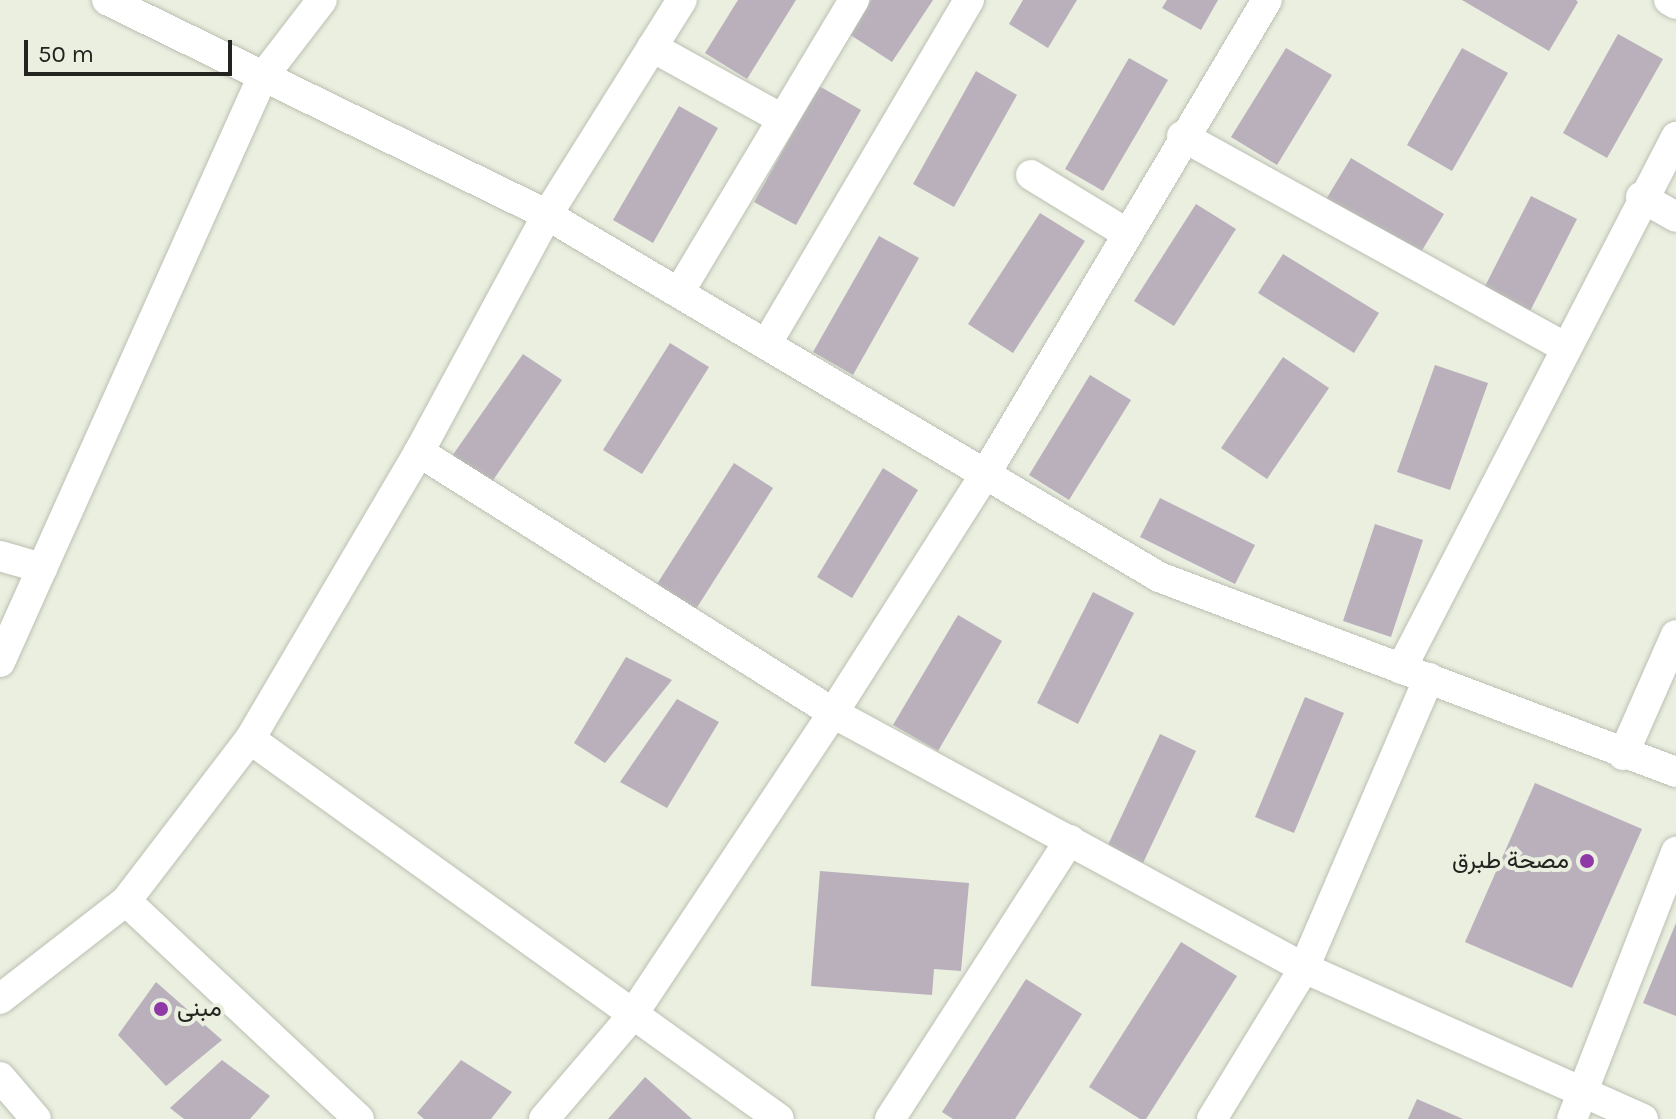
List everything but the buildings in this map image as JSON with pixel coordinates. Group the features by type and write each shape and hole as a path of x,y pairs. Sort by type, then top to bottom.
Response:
{"street":[{"path":"107,0 547,215 681,289 1159,577 1429,678 1623,755 1676,772"},
{"path":"0,662 262,78 322,0"},
{"path":"0,999 126,901 250,739 419,452 547,215 682,0"},
{"path":"681,289 854,0"},
{"path":"767,343 969,0"},
{"path":"544,1119 631,1017 833,713 986,473 1182,136 1267,0"},
{"path":"1669,0 1676,4"},
{"path":"652,47 782,119"},
{"path":"1182,136 1563,346"},
{"path":"1401,669 1563,346 1676,137"},
{"path":"1031,175 1126,233"},
{"path":"1641,197 1676,217"},
{"path":"419,452 833,713 1304,968 1577,1107 1643,1119"},
{"path":"0,556 42,568"},
{"path":"1623,755 1676,635"},
{"path":"1212,1119 1304,968 1429,678"},
{"path":"250,739 631,1017 779,1119"},
{"path":"890,1119 1070,840"},
{"path":"1577,1107 1676,852"},
{"path":"126,901 359,1119"},
{"path":"3,1094 36,1119"}],"place":[{"name":"مصحة طبرق","path":"1587,861"},
{"name":"مبنى","path":"161,1009"}]}
